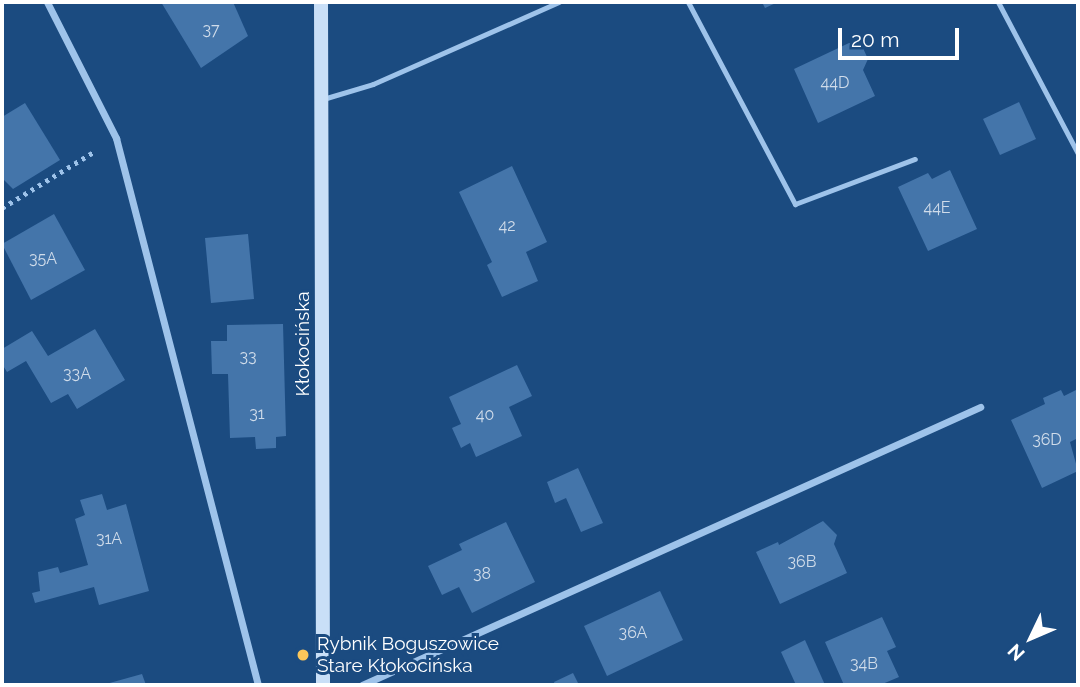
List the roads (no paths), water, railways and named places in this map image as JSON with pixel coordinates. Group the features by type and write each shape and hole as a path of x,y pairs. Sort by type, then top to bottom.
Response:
{"street":[{"path":"47,2 116,138 258,685"},
{"name":"Kłokocińska","path":"321,2 323,685"},
{"path":"362,685 980,407"}],"lane":[{"path":"322,99 373,84 559,2"},
{"path":"688,2 795,204 915,159"},
{"path":"998,2 1078,154"}],"place":[{"name":"Rybnik Boguszowice Stare Kłokocińska","path":"303,655"}]}
